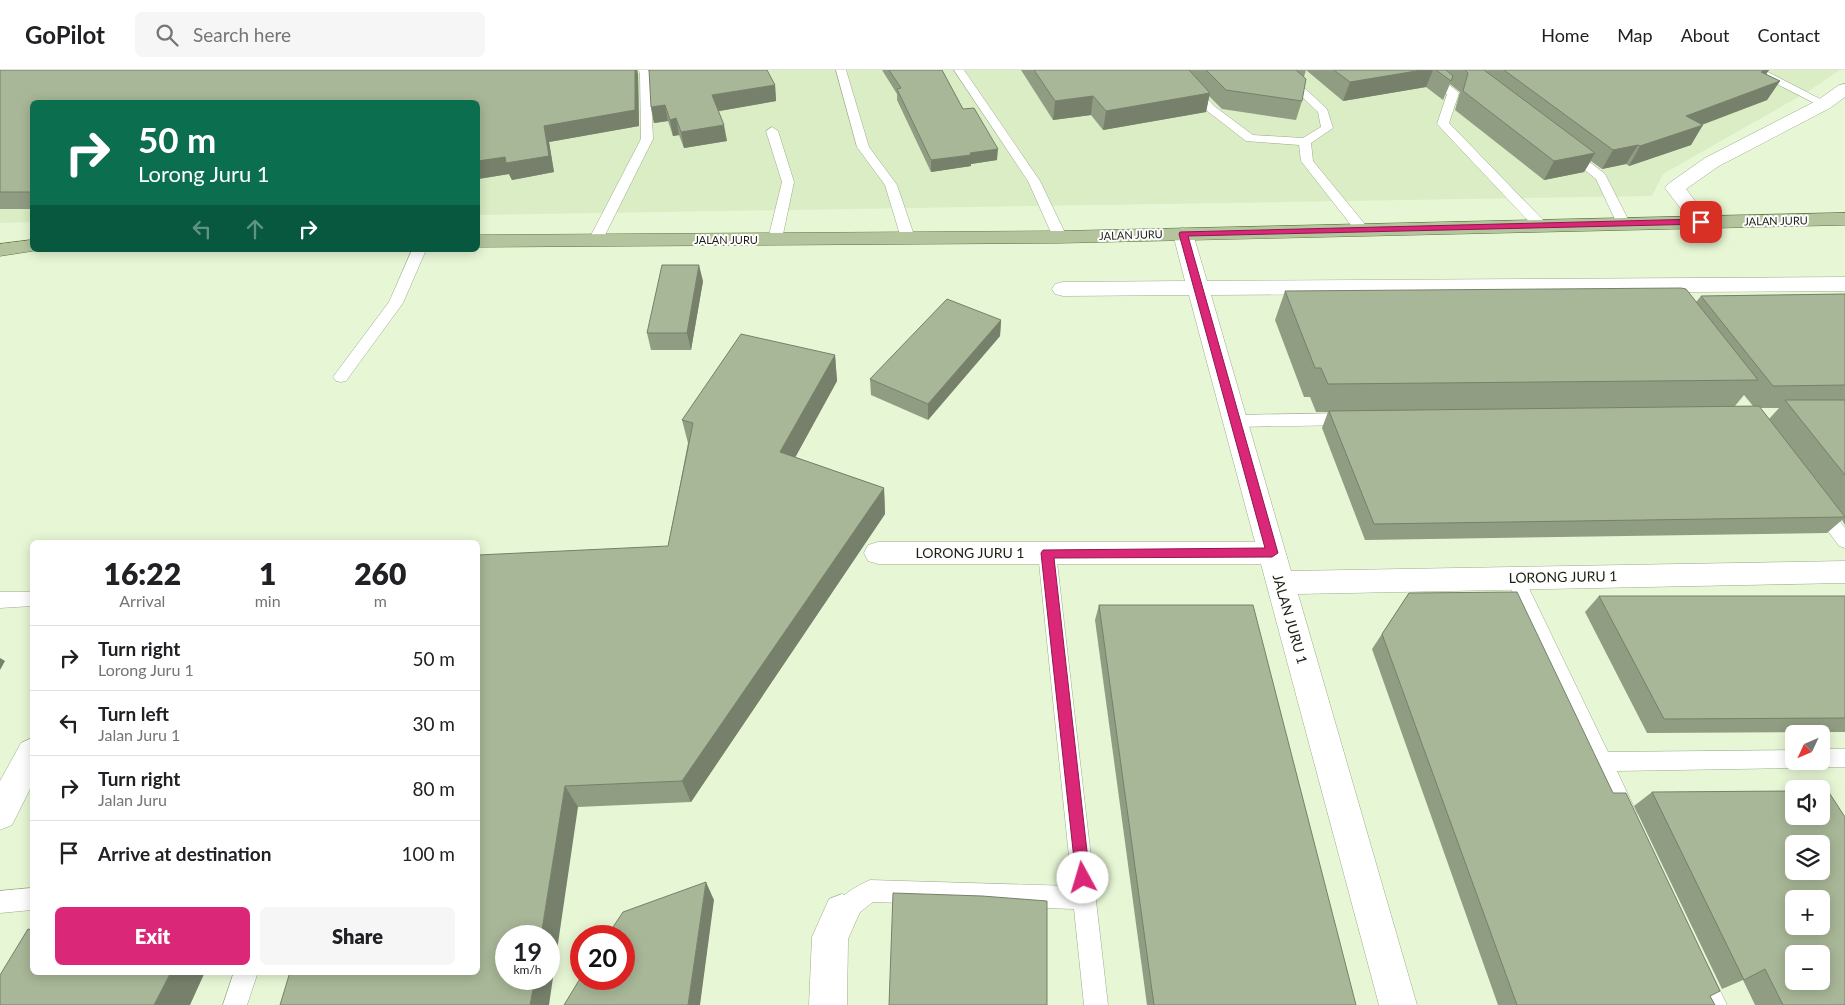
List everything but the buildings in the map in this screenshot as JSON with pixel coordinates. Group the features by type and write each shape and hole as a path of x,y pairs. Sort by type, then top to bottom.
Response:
{"main road":[{"name":"JALAN JURU","path":"480,242 1060,237 1845,220"},
{"path":"0,242 30,246"},
{"path":"0,250 30,246"}],"street":[{"path":"1701,222 1675,188 1712,162 1824,104 1845,89"},
{"name":"JALAN JURU 1","path":"1183,234 1398,1005"},
{"path":"1063,288 1656,293 1845,284"},
{"name":"LORONG JURU 1","path":"878,553 1272,553"},
{"name":"LORONG JURU 1","path":"1280,583 1845,572"},
{"path":"0,814 30,758"},
{"path":"828,1005 830,937 842,912"}],"lane":[{"path":"595,240 647,139 645,73 643,70"},
{"path":"840,70 863,147 891,185 908,238"},
{"path":"959,70 1034,181 1060,237"},
{"path":"1176,70 1210,108 1250,138 1305,142 1327,128 1323,111 1279,70"},
{"path":"1423,70 1453,93 1443,124 1541,226"},
{"path":"1755,70 1824,104"},
{"path":"772,131 788,182 775,239"},
{"path":"1305,142 1308,161 1363,231"},
{"path":"1562,147 1601,177 1624,225"},
{"path":"341,377 396,303 418,252"},
{"path":"1235,421 1364,419"},
{"path":"1809,494 1845,541"},
{"path":"1047,553 1096,1005"},
{"path":"1516,578 1636,834"},
{"path":"0,600 30,599"},
{"path":"1830,758 1845,758"},
{"path":"1602,762 1785,759"},
{"path":"842,912 870,891 1085,898"},
{"path":"0,902 30,899"},
{"path":"1694,960 1715,1005"},
{"path":"235,1005 245,975"}],"shaded area":[{"path":"0,70 1840,70 1809,91 1663,174 1652,196 480,215 480,100 30,100 30,222 0,223"}],"route":[{"path":"1083,878 1047,553 1272,553 1183,234 1701,222"}]}
